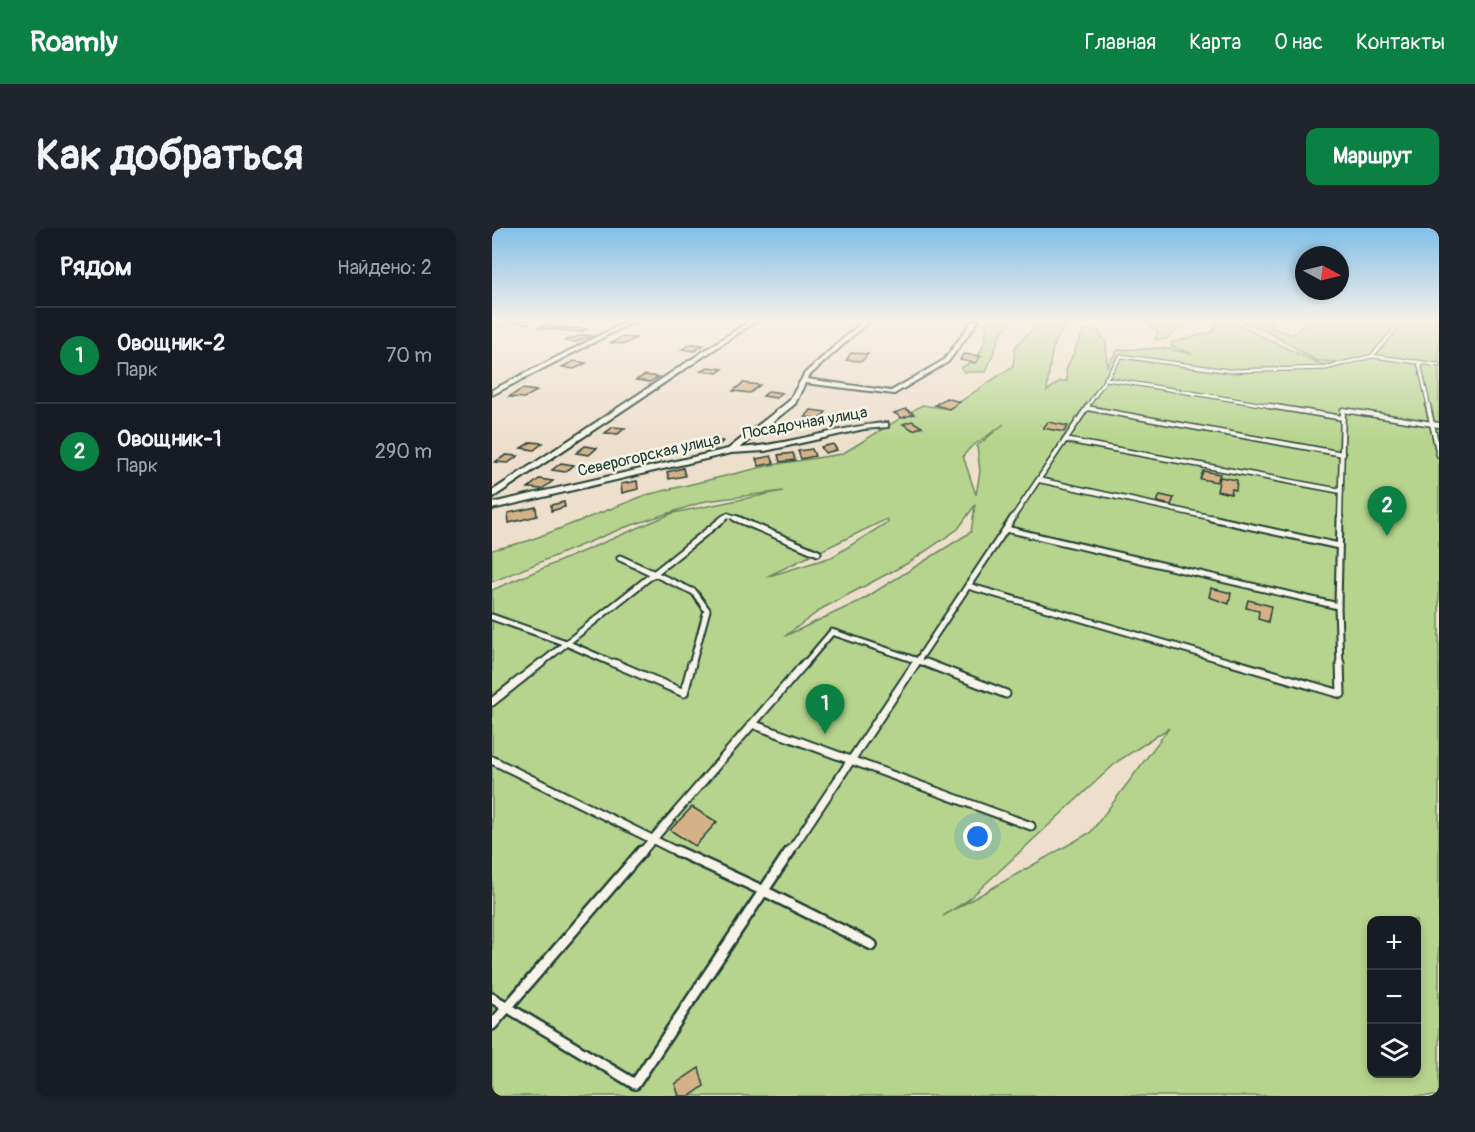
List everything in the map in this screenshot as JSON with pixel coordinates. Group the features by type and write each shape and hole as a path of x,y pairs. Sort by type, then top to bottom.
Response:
{"street":[{"path":"492,393 555,361"},
{"path":"492,495 694,361"},
{"name":"Северогорская улица","path":"492,506 731,451 792,402 807,375 823,361"},
{"name":"Посадочная улица","path":"804,381 892,393 946,361"},
{"name":"Посадочная улица","path":"731,451 765,449 864,427 885,425"}],"lane":[{"path":"492,998 635,1084 1118,361"},
{"path":"1153,361 1229,371 1326,368 1355,361"},
{"path":"1407,361 1439,365"},
{"path":"1419,362 1436,424 1439,455"},
{"path":"1106,379 1342,418"},
{"path":"1087,408 1343,454"},
{"path":"968,586 1341,694 1338,606 1343,410 1436,424"},
{"path":"1065,440 1341,491"},
{"path":"1039,480 1339,546"},
{"path":"492,702 729,515 818,553"},
{"path":"1006,529 1338,606"},
{"path":"492,617 566,643 684,693 707,610 694,592 620,558"},
{"path":"492,1025 832,632 918,660 1006,694"},
{"path":"752,724 1031,826"},
{"path":"492,760 651,840 764,891 872,945"}],"green space":[{"path":"972,361 990,361 986,372 964,372 961,368"},
{"path":"1014,361 1050,361 1047,391 1060,381 1067,381 1066,370 1070,361 1107,361 1107,366 1111,361 1313,361 1320,364 1334,364 1337,362 1316,361 1439,361 1439,1096 492,1096 492,590 673,513 783,491 706,501 623,528 492,582 492,550 528,541 646,495 771,465 842,454 922,405 949,409 1013,366","holes":["1004,424 977,446 980,471 976,495 963,456 970,448","975,505 971,532 862,600 785,636 823,608 908,563 958,529","887,519 888,522 832,557 766,577","1169,728 1091,832 943,916 968,900 1118,761"]}],"building":[{"path":"574,361 586,363 574,369 562,367"},
{"path":"708,367 723,369 717,373 701,371"},
{"path":"645,375 659,377 650,382 636,380"},
{"path":"743,383 760,385 750,393 733,391"},
{"path":"522,389 537,391 524,398 509,397"},
{"path":"769,391 782,393 776,398 763,396"},
{"path":"946,398 960,402 949,409 935,405"},
{"path":"906,409 914,414 902,418 894,413"},
{"path":"811,410 826,412 820,419 805,417"},
{"path":"834,413 844,414 837,422 827,421"},
{"path":"912,421 922,427 913,430 903,424"},
{"path":"1048,422 1068,426 1064,432 1043,428"},
{"path":"787,423 799,425 792,431 781,429"},
{"path":"613,427 625,428 618,434 605,433"},
{"path":"710,440 723,441 716,448 703,446"},
{"path":"531,442 543,443 534,450 521,448"},
{"path":"833,444 837,450 825,453 821,447"},
{"path":"585,446 597,448 589,455 576,453"},
{"path":"812,449 815,456 801,459 798,451"},
{"path":"655,452 668,453 661,460 647,458"},
{"path":"793,453 795,460 780,462 778,455"},
{"path":"506,455 518,456 508,463 495,462"},
{"path":"771,456 774,463 759,466 756,459"},
{"path":"561,463 574,465 565,472 552,470"},
{"path":"683,468 685,476 669,479 667,472"},
{"path":"1203,471 1220,474 1217,482 1200,479"},
{"path":"1220,477 1237,480 1236,490 1232,489 1231,494 1217,491"},
{"path":"539,479 553,481 542,489 528,488"},
{"path":"637,481 638,489 622,493 621,484"},
{"path":"1160,495 1174,498 1171,505 1157,502"},
{"path":"564,502 565,507 551,511 551,505"},
{"path":"536,507 537,516 509,523 508,513"},
{"path":"1211,588 1231,593 1229,604 1209,597"},
{"path":"1248,600 1271,606 1268,622 1258,619 1259,611 1246,608"},
{"path":"692,807 717,822 695,846 670,830"},
{"path":"699,1068 704,1086 690,1096 679,1096 675,1084"}],"place":[{"name":"Овощник-1","path":"1387,536"},
{"name":"Овощник-2","path":"825,734"}]}
